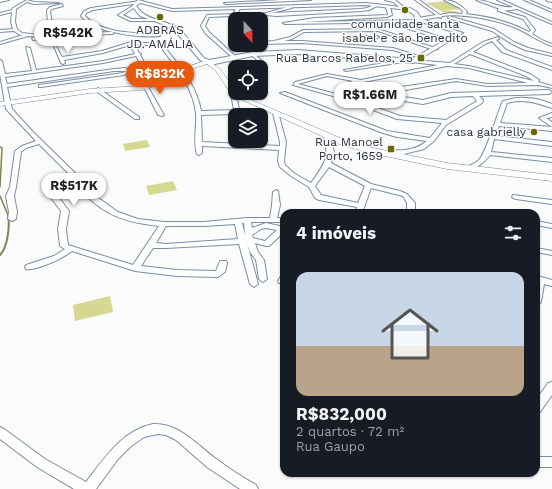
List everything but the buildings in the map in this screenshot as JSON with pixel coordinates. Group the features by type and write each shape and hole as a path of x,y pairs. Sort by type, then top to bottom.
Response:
{"main road":[{"path":"0,104 98,91 146,88 211,62 228,81"},
{"path":"247,100 326,136 356,146 466,169 552,178"}],"street":[{"path":"1,1 7,0"},
{"path":"14,9 28,0 41,3 64,4 51,8 48,11 50,24 58,29 82,34"},
{"path":"226,2 309,0"},
{"path":"387,0 395,2 403,8"},
{"path":"337,96 339,90 343,87 360,81 451,64 470,52 498,38 486,30 443,15 417,0"},
{"path":"446,0 464,9 464,14"},
{"path":"478,0 505,9"},
{"path":"499,0 552,23"},
{"path":"526,0 552,9"},
{"path":"548,0 552,1"},
{"path":"140,1 120,15 130,20 154,20"},
{"path":"129,33 101,27 85,20 83,16 86,11 140,1 172,10 238,8 279,9 291,7 362,4 403,8 413,11 420,19 461,33 413,62"},
{"path":"0,14 14,9 41,3"},
{"path":"268,14 361,10 368,9 376,5"},
{"path":"134,6 142,16 173,27 197,54 211,62 253,54 304,52 451,64 545,85 551,90"},
{"path":"289,23 388,16 390,15 388,7"},
{"path":"236,12 238,8"},
{"path":"518,8 499,10 526,19 532,30 530,33"},
{"path":"14,9 15,30"},
{"path":"268,13 279,9"},
{"path":"300,22 390,22 443,15 464,14 508,24 530,33 543,42 552,44"},
{"path":"228,15 208,16 203,26 207,33 233,57"},
{"path":"443,15 493,30 522,47 552,55"},
{"path":"390,22 450,41"},
{"path":"0,31 15,30 19,33 49,37"},
{"path":"342,30 350,36 378,37"},
{"path":"276,42 291,38 303,31 382,30 436,48"},
{"path":"33,39 82,34 129,33 159,35"},
{"path":"0,43 29,35"},
{"path":"350,36 351,46"},
{"path":"493,40 504,51 552,70"},
{"path":"61,58 103,52 131,43 141,42 161,46 181,73 186,77 194,96 198,114 199,153"},
{"path":"304,52 311,42"},
{"path":"268,43 311,42 397,50 420,58"},
{"path":"131,43 139,54 155,85"},
{"path":"55,47 65,67"},
{"path":"28,48 34,71"},
{"path":"470,52 528,75 535,79 539,84"},
{"path":"3,76 111,61 139,54"},
{"path":"253,54 259,60"},
{"path":"0,61 9,109 77,179 94,199 115,214 137,221 164,224 280,220"},
{"path":"346,70 401,61"},
{"path":"5,86 114,70 124,69 129,71 124,74 41,86"},
{"path":"360,81 332,76 323,76 295,84 296,86 346,98 400,118 447,122"},
{"path":"394,90 456,80 491,85 539,84"},
{"path":"38,81 46,98"},
{"path":"146,88 161,115"},
{"path":"346,98 378,94 422,102 444,96 551,90"},
{"path":"98,91 137,118"},
{"path":"283,93 385,132 432,140"},
{"path":"385,153 418,149 427,145 441,127 447,122 480,102 474,94"},
{"path":"466,169 481,162 488,153 496,124 503,106 507,101 537,101 552,106"},
{"path":"198,114 228,113"},
{"path":"276,113 283,139 282,166 312,186 318,196 356,209"},
{"path":"552,115 542,118 552,125"},
{"path":"496,124 552,129"},
{"path":"312,186 331,156 331,151 326,136"},
{"path":"492,137 552,144"},
{"path":"12,219 13,212 10,196 13,187 18,151 22,148 41,142"},
{"path":"198,144 228,143"},
{"path":"268,146 283,148"},
{"path":"488,153 552,160"},
{"path":"327,164 369,185 405,195 411,203 411,209"},
{"path":"77,179 57,187 53,191 53,195 66,211 62,229 64,246 135,268 177,273 215,274 221,272 223,263"},
{"path":"359,209 369,185"},
{"path":"273,220 276,205 276,192"},
{"path":"516,197 552,202"},
{"path":"250,220 247,238 254,284"},
{"path":"238,221 254,252 260,260 262,279"},
{"path":"135,268 164,224"},
{"path":"540,224 552,226"},
{"path":"247,238 260,226 280,228"},
{"path":"151,245 166,246 247,238 266,244 280,232"},
{"path":"29,267 57,258 70,249"},
{"path":"540,251 552,253"},
{"path":"540,280 552,283"},
{"path":"540,402 552,386"},
{"path":"0,432 18,448 47,468 87,489 116,453 131,438 139,434 158,429 167,430 178,436 220,469 252,489"},
{"path":"540,462 552,462"}],"green space":[{"path":"446,1 461,9 443,11 456,11 458,13 445,13 426,3"},
{"path":"147,140 150,147 125,151 123,144"},
{"path":"173,181 177,190 149,195 146,186"},
{"path":"110,296 113,312 75,321 73,305"}],"waterway":[{"path":"0,147 2,148 0,187"},
{"path":"0,196 8,215"},
{"path":"0,255 5,247 8,236 8,214"}],"place":[{"name":"comunidade santa isabel e são benedito","path":"405,10"},
{"name":"ADBRÁS JD. AMÁLIA","path":"160,17"},
{"name":"Rua Barcos Rabelos, 25","path":"421,58"},
{"name":"casa gabrielly","path":"534,132"},
{"name":"Rua Manoel Porto, 1659","path":"391,149"}]}
